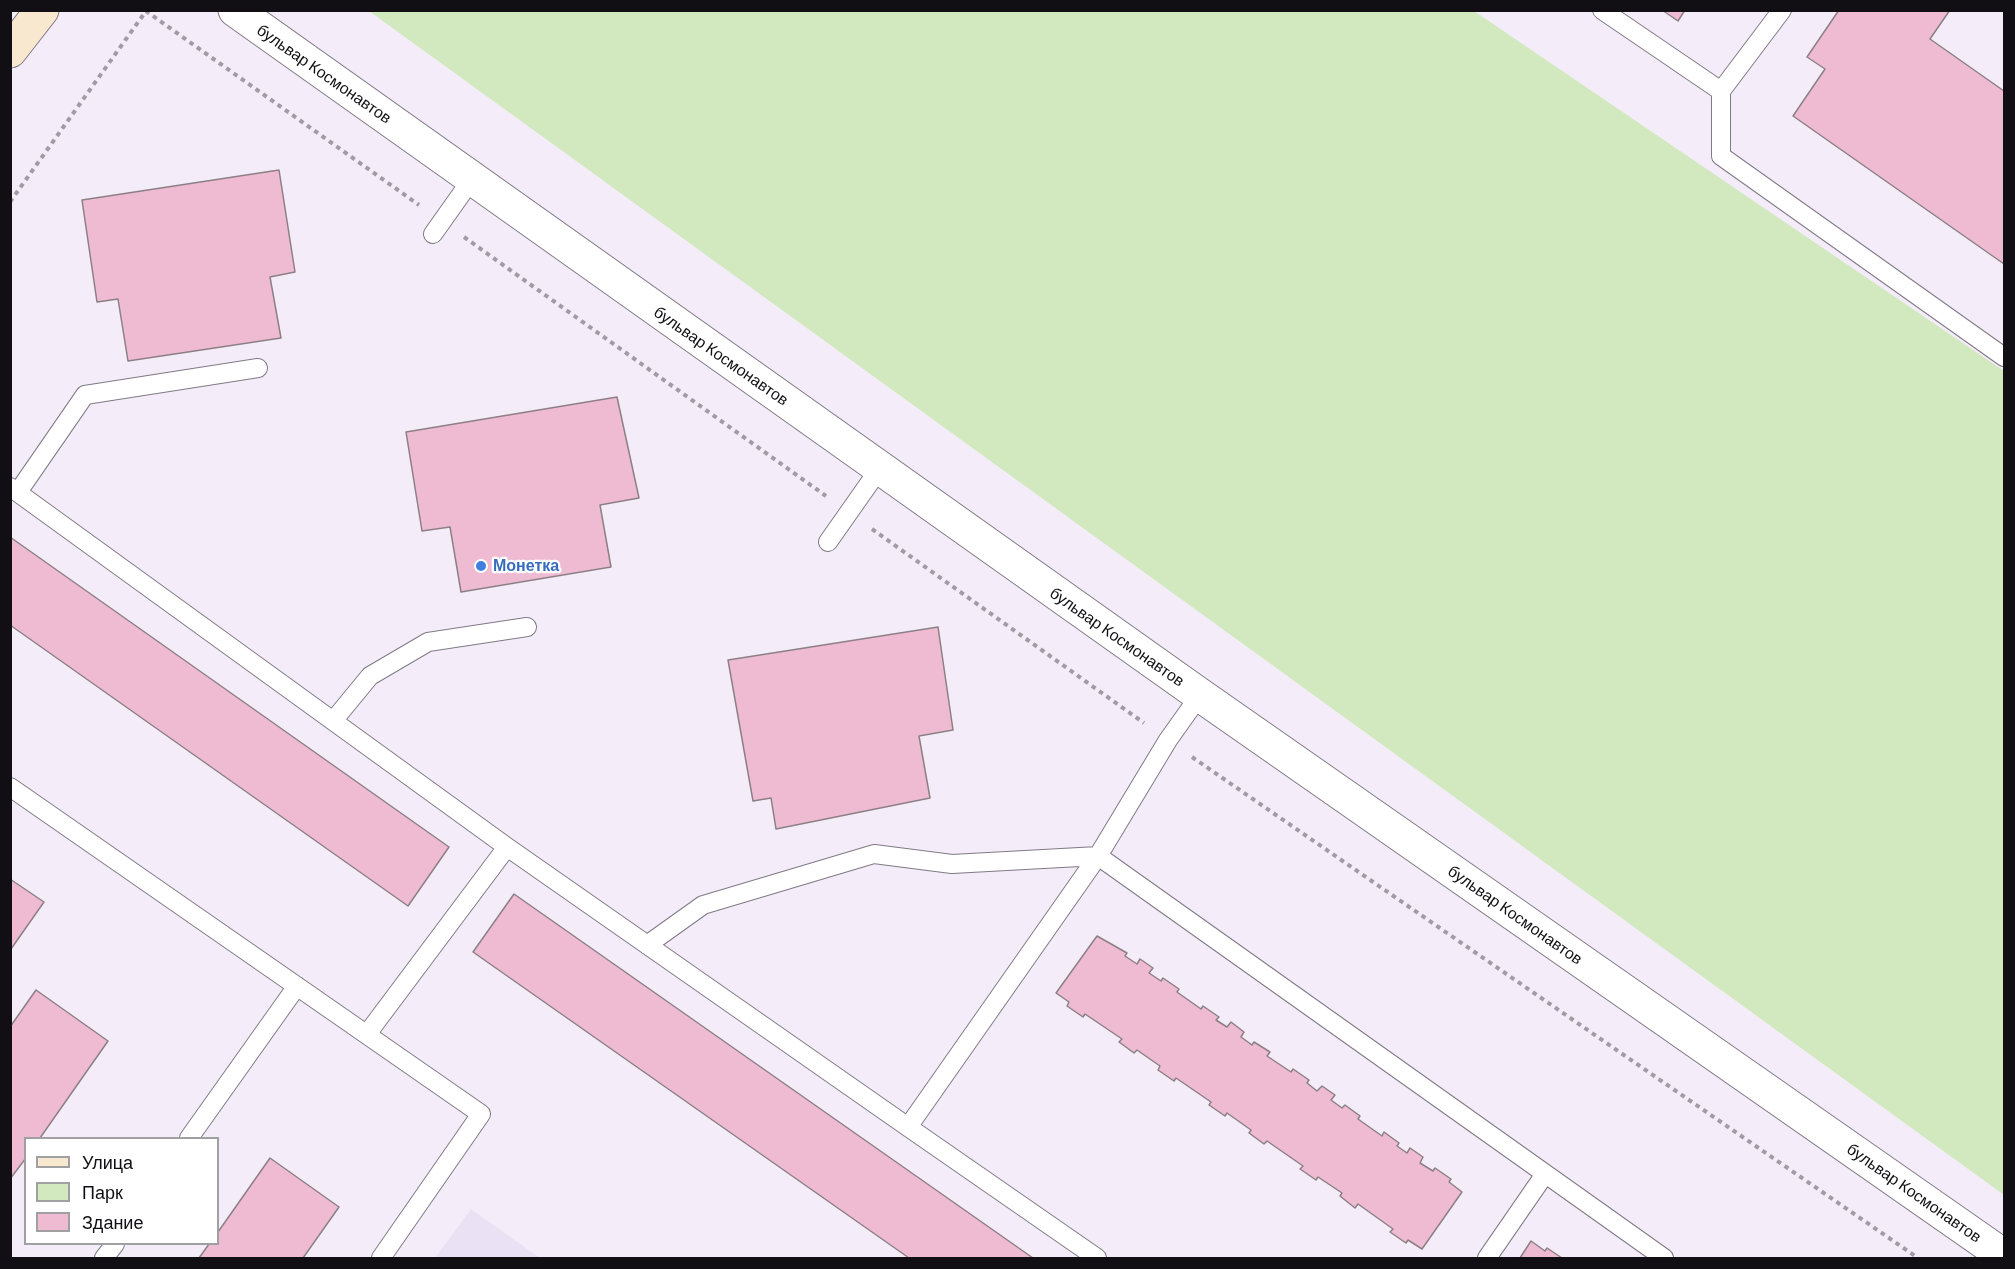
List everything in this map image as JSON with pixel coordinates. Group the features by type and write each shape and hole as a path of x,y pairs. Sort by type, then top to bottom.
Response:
{"main road":[{"path":"10,51 42,10"}],"street":[{"name":"бульвар Космонавтов","path":"235,10 1200,695 2004,1256"}],"lane":[{"path":"1602,10 1721,92"},
{"path":"1782,10 1721,92 1721,156 2004,357"},
{"path":"438,228 472,179"},
{"path":"258,368 85,395 14,489 507,847 1097,1258"},
{"path":"828,542 880,468"},
{"path":"333,721 370,676 428,642 527,627"},
{"path":"908,1127 1098,856 1168,740 1200,695"},
{"path":"10,787 481,1113 381,1258"},
{"path":"367,1034 507,847"},
{"path":"647,945 703,905 874,854 952,864 1098,856 1664,1258"},
{"path":"190,1137 297,986"},
{"path":"1487,1258 1545,1174"},
{"path":"104,1258 114,1245"}],"path":[{"path":"10,202 146,11 438,228 849,513 1168,740 1918,1258"}],"shaded area":[{"path":"471,1209 540,1258 435,1258"}],"green space":[{"path":"369,11 1474,11 2004,371 2004,1195"}],"building":[{"path":"1662,10 1685,10 1678,21"},
{"path":"1839,10 1950,10 1930,39 2004,91 2004,264 1793,116 1825,69 1807,57"},
{"path":"279,170 295,272 270,277 281,338 128,361 118,299 97,302 82,200"},
{"path":"617,397 639,498 600,505 611,567 461,592 450,527 422,531 406,432"},
{"path":"10,537 449,847 408,906 10,625"},
{"path":"938,627 953,730 919,736 930,798 776,829 771,798 753,801 728,660"},
{"path":"10,879 44,902 11,949 10,949"},
{"path":"514,894 1033,1258 909,1258 473,952"},
{"path":"1097,936 1127,953 1125,956 1137,964 1140,959 1153,968 1149,973 1161,981 1163,978 1179,989 1177,992 1201,1009 1203,1006 1219,1017 1216,1020 1227,1027 1231,1022 1244,1032 1241,1037 1252,1045 1254,1042 1270,1052 1267,1056 1291,1072 1293,1069 1309,1080 1307,1083 1317,1091 1322,1086 1335,1095 1331,1100 1342,1108 1345,1105 1360,1116 1358,1119 1382,1136 1384,1132 1399,1143 1397,1146 1407,1153 1410,1148 1423,1157 1420,1163 1433,1171 1435,1168 1451,1179 1449,1182 1462,1192 1422,1249 1408,1240 1406,1243 1390,1232 1393,1229 1358,1204 1355,1208 1340,1196 1342,1193 1318,1177 1316,1180 1300,1169 1303,1166 1267,1141 1264,1144 1249,1133 1251,1130 1227,1113 1225,1116 1209,1105 1211,1102 1176,1078 1174,1081 1158,1070 1160,1066 1137,1050 1134,1053 1119,1042 1122,1039 1085,1014 1083,1017 1067,1006 1069,1002 1056,993"},
{"path":"36,990 108,1041 41,1137 24,1137 24,1161 10,1179 10,1027"},
{"path":"270,1158 339,1207 303,1258 199,1258 208,1245 219,1245 219,1231"},
{"path":"1531,1241 1545,1251 1547,1248 1562,1258 1520,1258"}],"place":[{"name":"Монетка","path":"481,566"}]}
